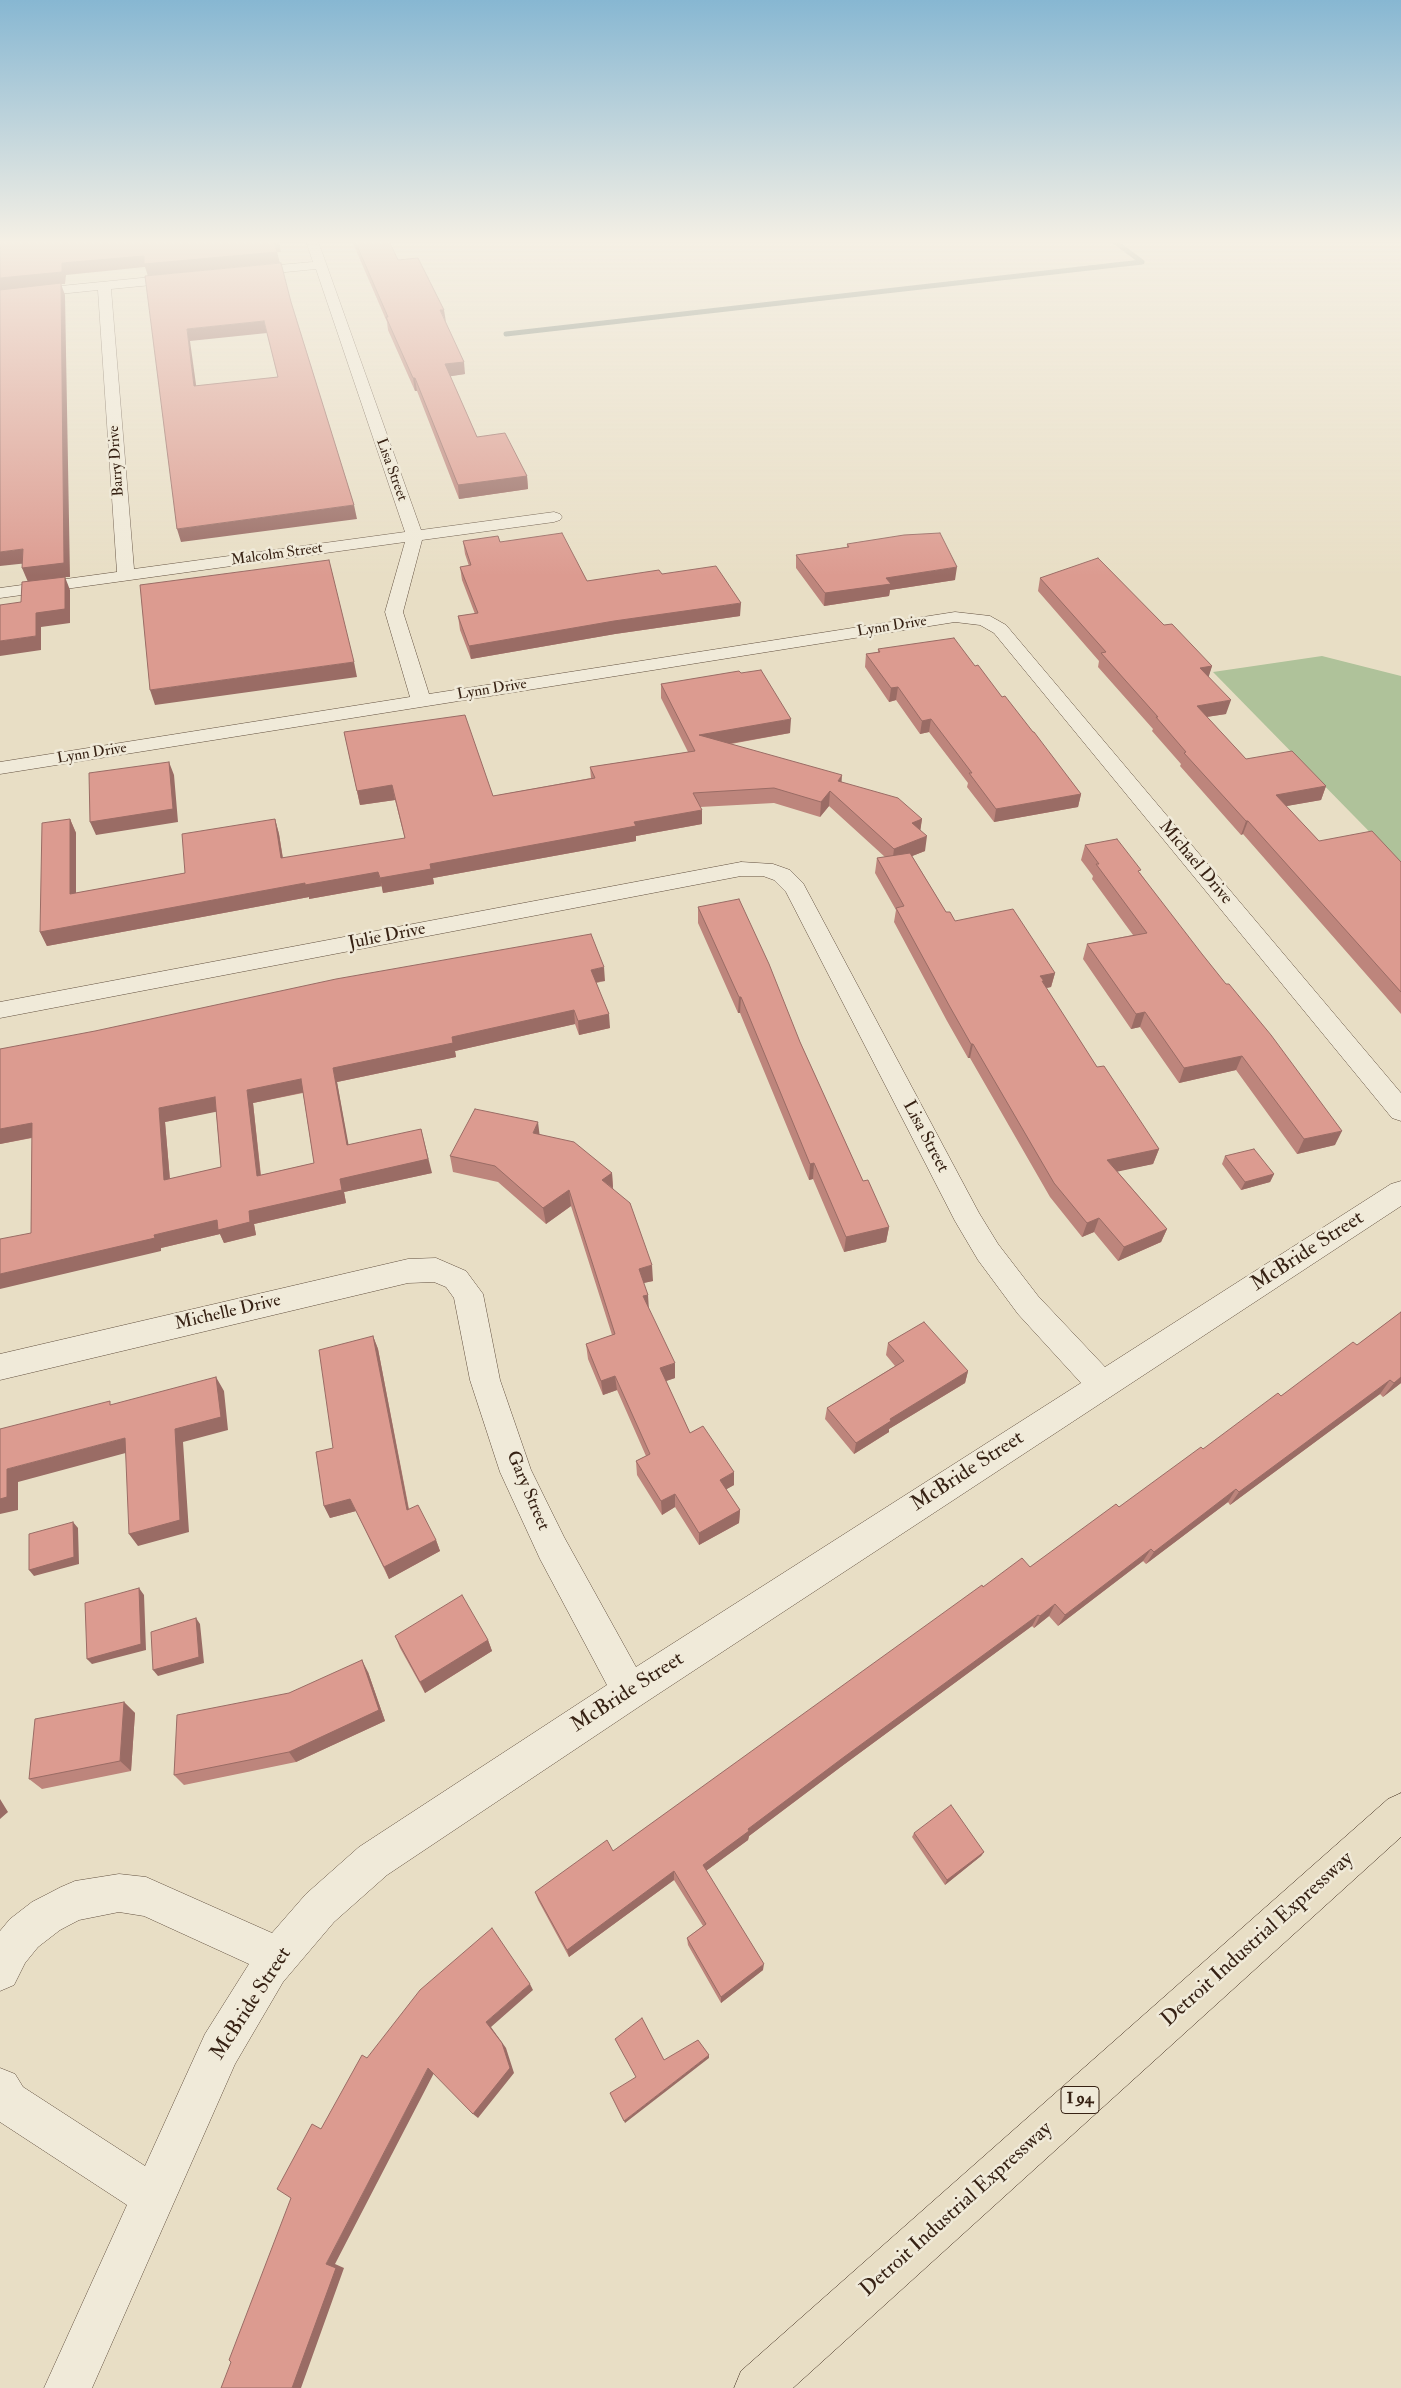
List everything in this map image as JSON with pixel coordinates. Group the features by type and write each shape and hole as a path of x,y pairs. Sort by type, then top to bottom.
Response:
{"highway":[{"name":"Detroit Industrial Expressway","path":"758,2388 1401,1812"}],"street":[{"name":"Barry Drive","path":"109,352 126,576"},
{"name":"Lisa Street","path":"349,352 415,536"},
{"name":"Malcolm Street","path":"0,593 554,517"},
{"path":"415,536 394,612 421,701"},
{"name":"Lynn Drive","path":"0,768 955,618 984,620"},
{"name":"Michael Drive","path":"984,620 1000,629 1401,1111"},
{"name":"Julie Drive","path":"0,1010 741,869 765,869 774,873"},
{"name":"Lisa Street","path":"774,873 789,880 795,888 969,1221 988,1252 1028,1305 1102,1385"},
{"name":"McBride Street","path":"68,2388 220,2049 269,1968 320,1908 372,1861 630,1691 1401,1192"},
{"name":"Michelle Drive","path":"0,1367 408,1271 436,1270 456,1279"},
{"name":"Gary Street","path":"456,1279 468,1294 485,1380 516,1472 552,1548 630,1691"},
{"path":"0,1971 11,1949 24,1933 46,1916 75,1900 118,1893 146,1897 279,1957"},
{"path":"0,2088 8,2102 154,2197"}],"green space":[{"path":"1322,656 1401,676 1401,864 1213,672"}],"building":[{"path":"0,352 62,352 64,563 22,568 23,549 0,552"},
{"path":"155,352 190,352 194,386 278,377 272,352 307,352 354,505 177,529"},
{"path":"402,352 460,352 464,362 445,364 477,437 505,433 527,476 458,485 415,378 413,378"},
{"path":"562,533 587,581 659,570 662,574 716,566 741,603 614,621 469,646 458,616 478,613 460,567 471,565 463,541 498,536 500,542"},
{"path":"940,533 957,567 886,578 891,584 825,593 796,555 849,547 847,544 904,535"},
{"path":"1098,558 1164,625 1172,624 1212,666 1200,668 1231,700 1197,706 1246,759 1292,751 1326,786 1276,795 1319,841 1372,831 1401,862 1401,992 1248,821 1184,753 1186,752 1156,717 1158,717 1101,653 1106,652 1040,578"},
{"path":"329,560 354,662 150,690 140,585"},
{"path":"65,577 65,609 36,613 36,636 0,641 0,605 21,602 22,582"},
{"path":"954,638 975,666 978,665 1002,697 1005,696 1081,794 996,809 969,773 972,773 931,719 922,721 898,687 891,688 866,654 880,652 878,649"},
{"path":"761,670 791,719 699,735 842,775 838,781 898,798 922,819 912,823 927,836 894,849 830,791 821,802 774,788 693,793 702,810 634,822 636,826 430,864 431,869 380,878 378,872 305,885 305,883 40,932 42,823 70,819 70,894 185,873 182,834 275,819 281,858 405,838 392,785 357,791 344,732 465,715 493,796 595,778 590,767 695,751 661,684 739,671 741,673"},
{"path":"169,762 173,809 90,822 89,773"},
{"path":"1117,839 1141,870 1138,871 1226,984 1229,984 1271,1035 1342,1131 1304,1139 1242,1056 1184,1068 1145,1012 1136,1014 1087,944 1147,933 1096,864 1099,864 1085,845"},
{"path":"910,853 946,912 950,912 955,921 1013,909 1055,973 1040,976 1044,981 1042,981 1097,1067 1104,1066 1159,1149 1107,1160 1167,1229 1124,1247 1099,1218 1087,1223 1054,1183 973,1044 971,1044 896,908 904,906 877,858"},
{"path":"739,899 769,964 800,1042 863,1181 868,1180 889,1227 846,1237 814,1163 810,1164 741,997 739,997 698,907"},
{"path":"591,934 604,967 591,970 609,1014 578,1021 574,1010 452,1037 453,1043 333,1068 347,1145 421,1129 428,1159 340,1179 342,1190 249,1211 250,1222 218,1230 217,1220 154,1235 155,1238 0,1274 0,1239 31,1233 32,1123 0,1129 0,1049 95,1031 336,979","holes":["301,1079 314,1163 257,1176 247,1090","215,1097 221,1167 164,1180 159,1108"]},
{"path":"475,1109 538,1122 533,1133 574,1142 612,1173 602,1180 630,1203 652,1265 639,1269 648,1295 643,1296 675,1363 660,1368 690,1433 703,1426 734,1472 720,1480 740,1510 699,1533 675,1494 661,1501 636,1461 650,1454 615,1376 601,1381 586,1344 615,1334 569,1190 543,1208 495,1166 450,1156"},
{"path":"1254,1149 1274,1174 1245,1182 1225,1156"},
{"path":"1401,1312 1401,1377 1394,1383 1390,1380 1239,1492 1236,1489 1154,1552 1151,1549 1065,1615 1055,1604 1040,1616 1038,1615 844,1757 703,1865 764,1964 721,1997 687,1938 706,1924 674,1871 567,1950 535,1892 607,1840 613,1851 982,1585 983,1587 1022,1558 1030,1567 1116,1504 1119,1507 1201,1447 1203,1449 1278,1393 1281,1396 1353,1342 1357,1345"},
{"path":"924,1322 968,1371 890,1419 891,1421 856,1443 827,1408 904,1361 888,1343"},
{"path":"373,1336 407,1510 418,1505 436,1540 384,1567 350,1499 324,1506 316,1452 333,1448 319,1350"},
{"path":"216,1377 221,1417 175,1429 180,1520 129,1534 125,1438 7,1469 7,1497 0,1499 0,1429 110,1401 110,1405"},
{"path":"73,1522 74,1557 29,1570 29,1534"},
{"path":"139,1588 141,1644 87,1659 85,1603"},
{"path":"462,1595 488,1640 420,1682 395,1636"},
{"path":"196,1618 199,1657 153,1670 151,1632"},
{"path":"362,1660 379,1710 289,1752 174,1775 177,1715 289,1693"},
{"path":"124,1702 120,1761 29,1779 35,1719"},
{"path":"951,1805 984,1852 947,1880 914,1833"},
{"path":"492,1928 530,1984 486,2022 502,2043 510,2068 473,2114 428,2068 326,2264 336,2268 292,2388 221,2388 231,2362 229,2360 291,2198 277,2189 312,2124 321,2129 362,2055 367,2058 420,1990"},
{"path":"642,2018 664,2060 698,2040 709,2055 624,2121 610,2093 636,2077 615,2039"}]}
